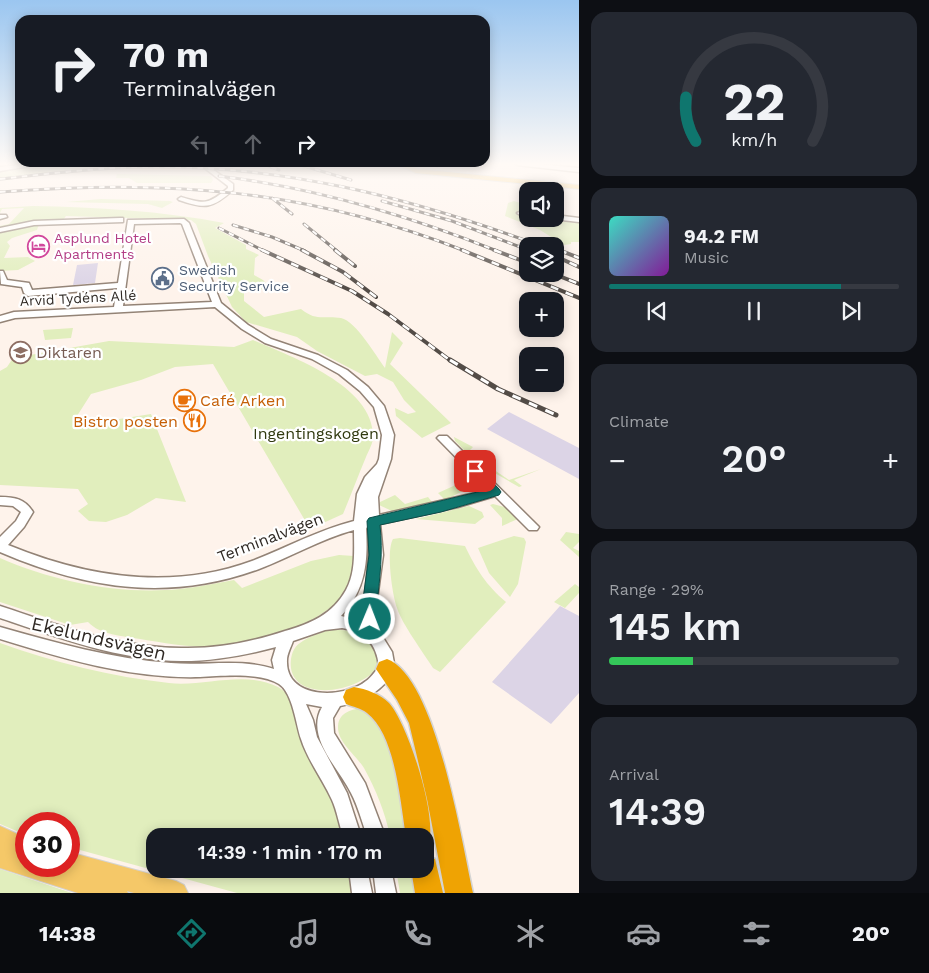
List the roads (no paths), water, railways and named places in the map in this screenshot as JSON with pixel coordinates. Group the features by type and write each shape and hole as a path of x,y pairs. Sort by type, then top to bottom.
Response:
{"highway":[{"path":"387,668 405,693 420,721 440,799 459,893"},
{"path":"344,699 374,704 390,722 399,745 417,828"},
{"path":"426,878 429,893"}],"main road":[{"path":"0,837 15,844"},
{"path":"0,857 15,862"},
{"path":"80,867 176,893"},
{"path":"63,877 116,893"}],"street":[{"path":"564,218 579,220"},
{"path":"0,230 34,222 120,220"},
{"path":"118,309 131,222 181,221 185,223 217,304 262,338 315,357 343,372 364,388 379,406 388,435 386,459 381,467 372,497 356,582 349,597 324,623"},
{"path":"0,273 4,282 26,285 28,292 121,285"},
{"name":"Arvid Tydéns Allé","path":"0,318 14,315 217,304"},
{"path":"443,438 495,492 533,527"},
{"name":"Terminalvägen","path":"0,501 16,502 23,506 27,512 20,524 0,546 31,562 69,573 109,581 164,584 232,573 325,534 441,507 495,492"},
{"path":"367,523 376,555 369,607 372,630 384,650 387,668 381,679 372,687 344,699 325,718 326,735 359,790 373,828"},
{"name":"Ekelundsvägen","path":"0,612 55,630 174,655 203,654 287,638"},
{"path":"350,828 341,799 309,739 280,667 280,650 287,638 324,623 349,622 372,630"},
{"name":"Ekelundsvägen","path":"0,633 43,646 170,670 254,669 288,685"},
{"path":"288,685 312,699 344,699"},
{"path":"360,878 362,893"},
{"path":"384,878 386,893"}],"railway":[{"path":"280,205 292,214"},
{"path":"305,205 407,230 465,251"},
{"path":"363,205 497,251"},
{"path":"395,205 452,221 519,247"},
{"path":"413,205 519,238"},
{"path":"304,224 337,251"},
{"path":"233,225 272,237 305,251"},
{"path":"219,228 262,250"},
{"path":"262,250 352,291 388,314 451,361"},
{"path":"302,250 343,272 376,297"},
{"path":"335,250 355,266"},
{"path":"462,250 579,298"},
{"path":"494,250 519,260"},
{"path":"564,252 579,258"},
{"path":"564,260 579,267"},
{"path":"564,278 579,284"},
{"path":"450,360 498,389 556,415"}],"place":[{"name":"Asplund Hotel Apartments","path":"38,246"},
{"name":"Swedish Security Service","path":"163,278"},
{"name":"Diktaren","path":"20,352"},
{"name":"Café Arken","path":"184,400"},
{"name":"Bistro posten","path":"194,421"}],"park label":[{"name":"Ingentingskogen","path":"316,433"}]}
